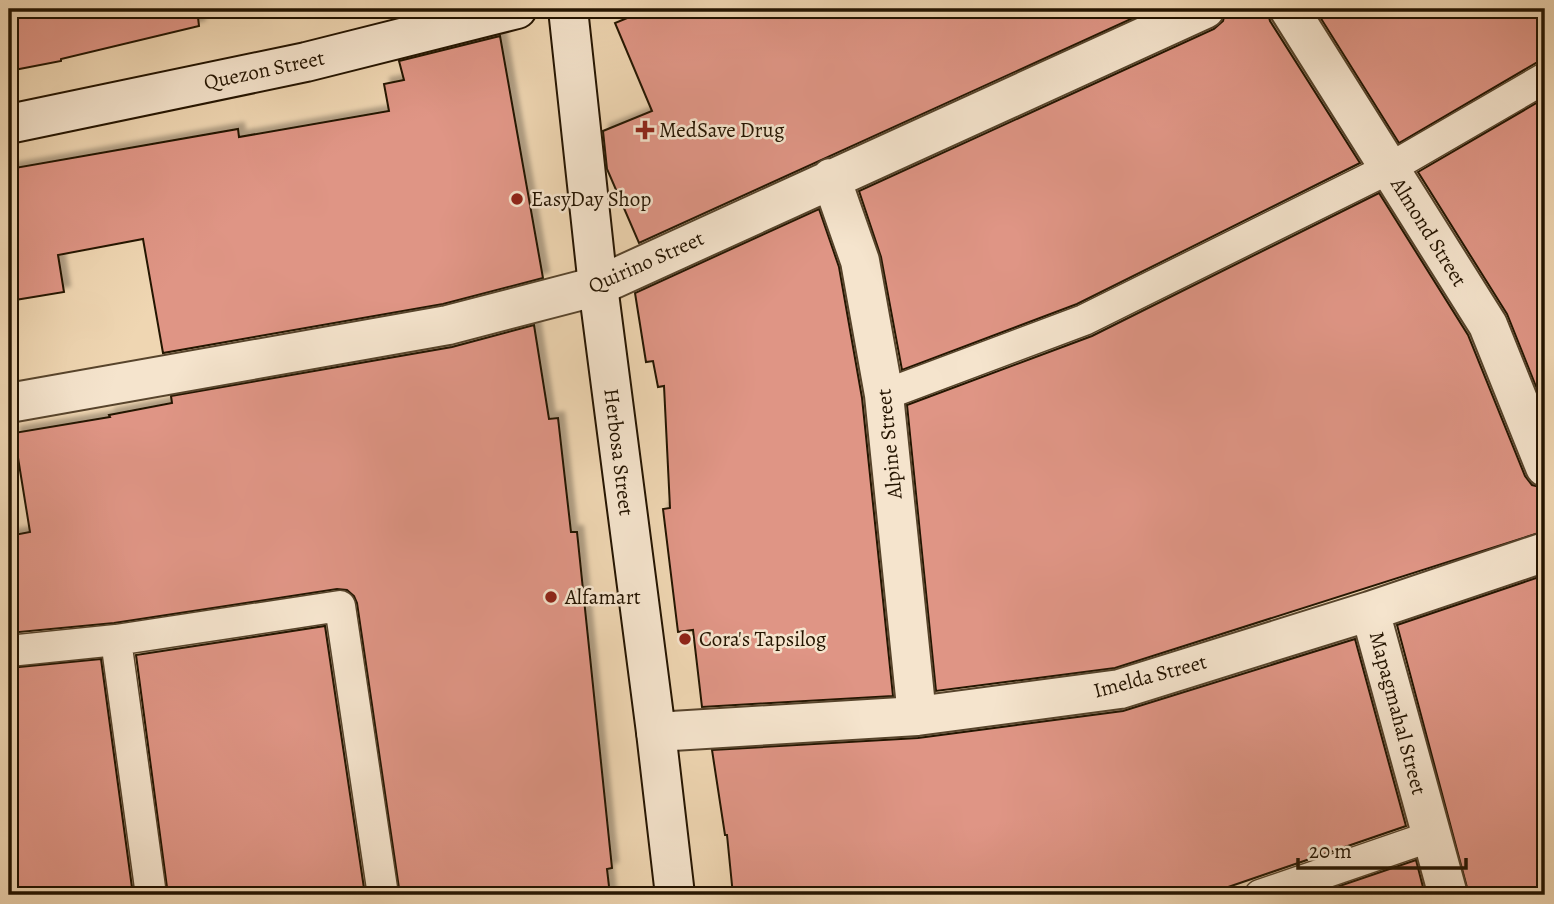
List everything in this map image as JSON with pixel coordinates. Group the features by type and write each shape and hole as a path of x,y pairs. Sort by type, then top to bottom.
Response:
{"street":[{"name":"Quezon Street","path":"9,124 306,62 517,9"},
{"name":"Herbosa Street","path":"568,9 598,286 675,895"},
{"name":"Quirino Street","path":"9,403 448,324 598,286 1205,9"},
{"name":"Almond Street","path":"1289,9 1488,325 1545,467"},
{"name":"Alpine Street","path":"831,178 860,261 884,395 917,716"},
{"name":"Imelda Street","path":"656,732 917,716 1120,689 1370,611 1545,552"},
{"name":"Mapagmahal Street","path":"1370,611 1448,895"}],"lane":[{"path":"884,395 1084,320 1390,168 1545,78"},
{"path":"9,651 116,640 340,606 383,895"},
{"path":"116,640 150,895"},
{"path":"1260,895 1432,836"}],"building":[{"path":"9,9 197,9 199,26 61,61 9,71"},
{"path":"649,9 1153,9 639,243 607,169 603,131 652,111 615,23"},
{"path":"1226,9 1267,9 1270,21 1360,163 1077,304 902,370 881,257 859,191 1214,29 1223,21"},
{"path":"1315,9 1545,9 1545,61 1536,63 1399,143"},
{"path":"500,36 543,278 443,304 163,353 143,239 58,255 64,292 9,301 9,169 238,129 239,137 389,111 384,84 404,80 399,61"},
{"path":"1545,98 1545,409 1507,314 1418,172"},
{"path":"1379,193 1468,335 1525,476 1532,485 1545,488 1545,531 1115,668 936,691 907,405 1092,336"},
{"path":"819,209 839,267 862,398 893,696 702,707 693,630 678,632 663,509 670,508 664,386 658,387 653,361 646,362 635,293"},
{"path":"534,325 549,419 558,418 571,532 577,532 612,868 607,869 610,895 400,895 357,603 347,590 337,589 114,623 9,633 9,536 30,532 14,433 110,417 109,415 172,403 171,396 452,347"},
{"path":"1545,575 1545,895 1469,895 1397,625"},
{"path":"325,626 365,895 168,895 136,655"},
{"path":"1355,639 1406,826 1205,895 733,895 727,835 712,750 918,738 1123,711"},
{"path":"101,659 133,895 9,895 9,668"},
{"path":"1416,860 1425,895 1313,895"}],"place":[{"name":"MedSave Drug","path":"645,130"},
{"name":"EasyDay Shop","path":"517,199"},
{"name":"Alfamart","path":"551,597"},
{"name":"Cora's Tapsilog","path":"685,639"}]}
